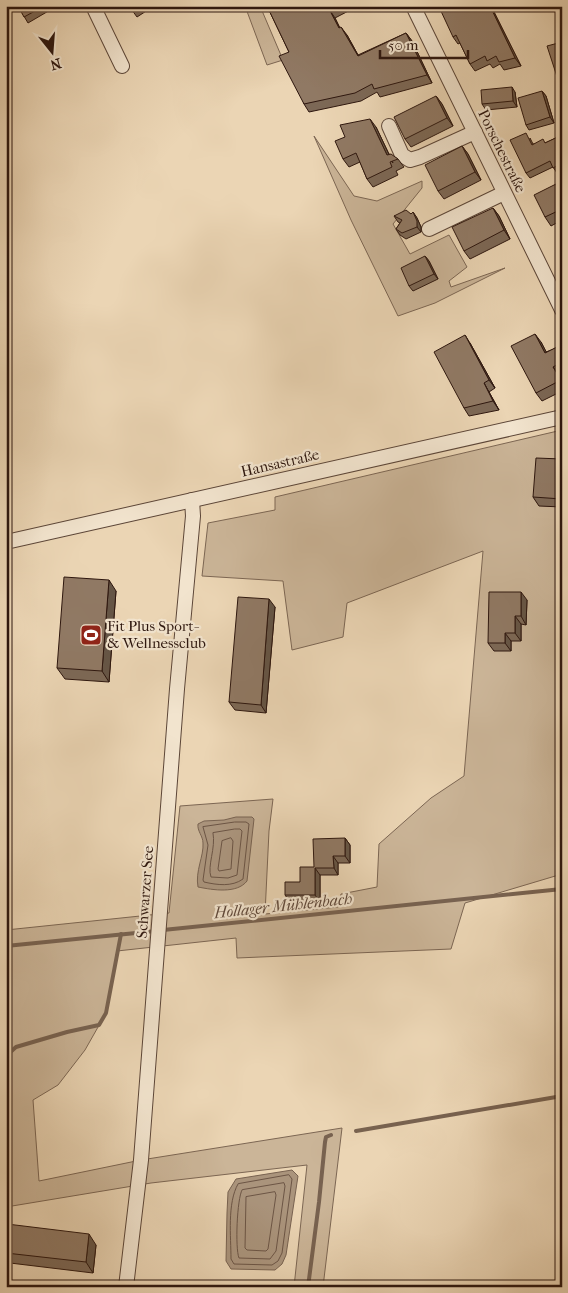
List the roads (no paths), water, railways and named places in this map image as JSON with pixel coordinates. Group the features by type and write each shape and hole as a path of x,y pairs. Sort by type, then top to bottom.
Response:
{"street":[{"path":"93,6 122,66"},
{"name":"Porschestraße","path":"413,6 562,310"},
{"path":"389,126 402,155 410,160 475,132"},
{"path":"429,229 504,192"},
{"name":"Hansastraße","path":"6,542 562,417"},
{"name":"Schwarzer See","path":"126,1287 141,1160 184,600 193,516 192,500"}],"water":[{"path":"252,817 254,819 247,881 237,888 224,890 198,887 197,881 203,843 198,824 204,821"},
{"path":"292,1170 298,1176 286,1255 282,1264 275,1270 231,1269 226,1261 228,1192 236,1179"}],"waterway":[{"name":"Hollager Mühlenbach","path":"163,930 562,889"},
{"name":"Hollager Mühlenbach","path":"6,946 156,931"},
{"path":"6,1056 16,1047 99,1025 106,1013 121,934"},
{"path":"356,1131 562,1096"},
{"path":"308,1287 325,1142 326,1137 331,1135"}],"place":[{"name":"Fit Plus Sport- & Wellnessclub","path":"91,635"}]}
